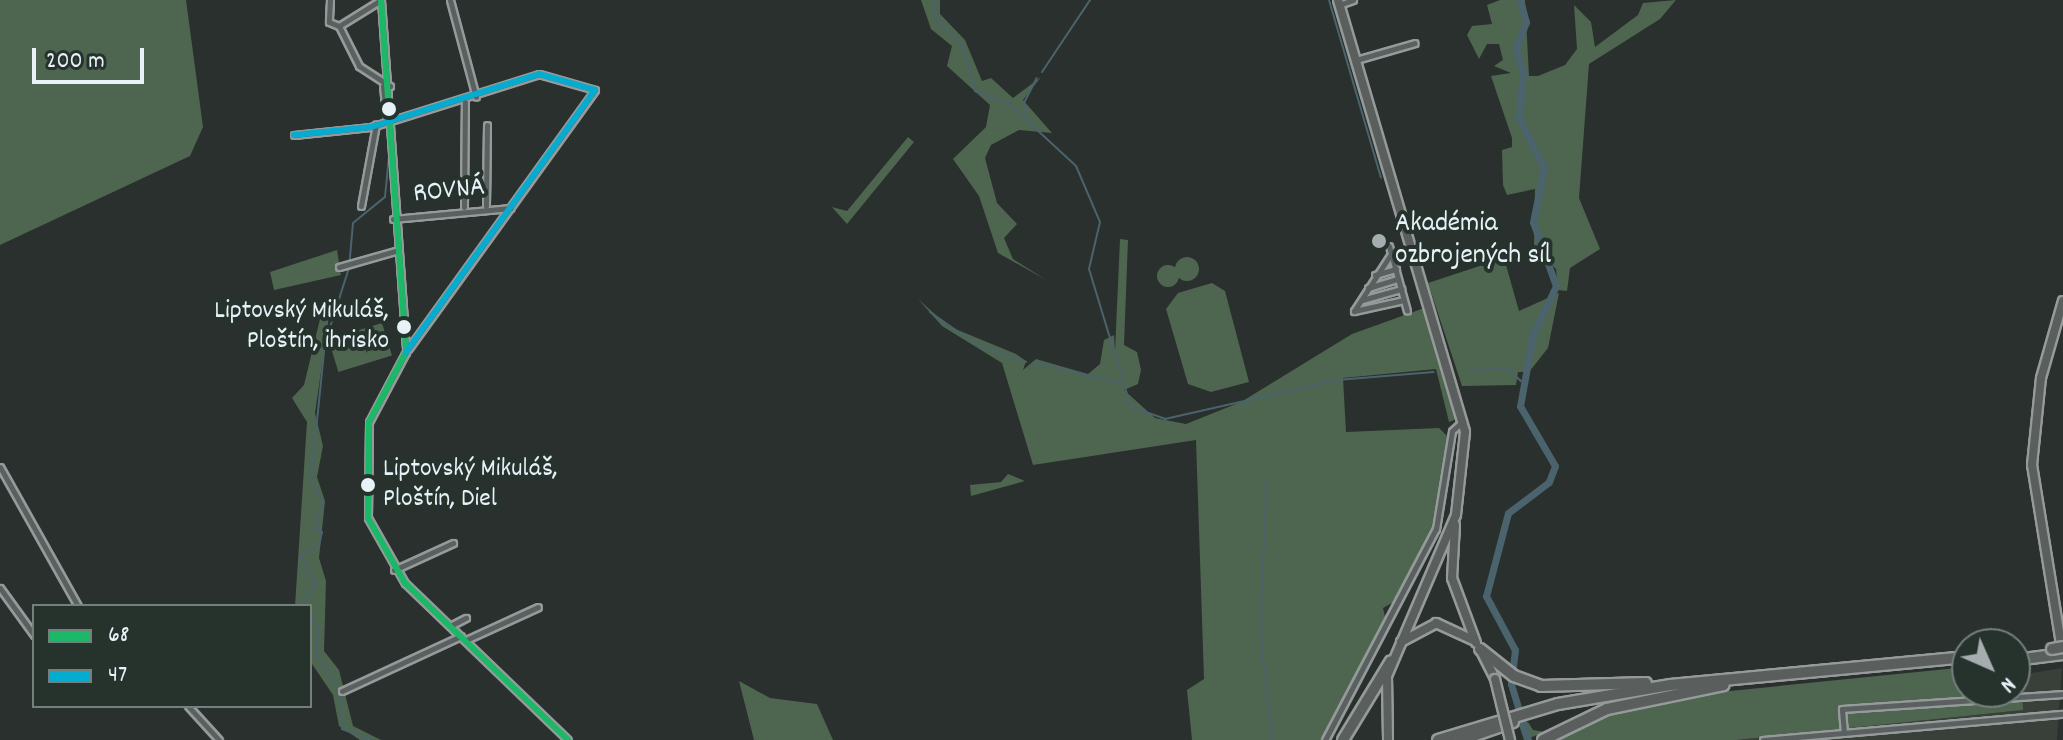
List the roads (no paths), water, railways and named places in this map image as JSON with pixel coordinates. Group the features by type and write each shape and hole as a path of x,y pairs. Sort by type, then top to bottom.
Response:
{"highway":[{"path":"1478,646 1501,666 1533,684 1682,683 1951,658"},
{"path":"2031,653 2059,652"},
{"path":"2031,657 2059,652"},
{"path":"1343,740 1391,661"},
{"path":"1528,715 1724,685 1951,665"},
{"path":"1438,740 1528,715 1682,683"},
{"path":"1545,738 1607,709 1724,685"},
{"path":"1461,740 1514,719"}],"main road":[{"path":"1339,2 1399,221 1464,420 1452,578 1478,646 1495,679 1510,740"},
{"path":"2059,652 2033,454 2041,378 2063,301"},
{"path":"1388,740 1385,718 1391,661 1456,515"},
{"path":"1398,646 1436,623 1478,646"}],"street":[{"path":"330,0 329,22 339,26 359,66 387,86"},
{"path":"339,26 365,16 377,0"},
{"path":"377,0 390,115 392,219 406,352"},
{"path":"450,0 476,97"},
{"path":"1339,2 1353,0"},
{"path":"1356,60 1415,43"},
{"path":"294,135 376,123 390,115 465,102 539,74 595,90 406,352 370,418 365,471 370,524 394,570 568,740"},
{"path":"464,207 465,102"},
{"path":"361,206 376,123"},
{"path":"486,206 487,125"},
{"name":"ROVNÁ","path":"392,219 464,207 511,208"},
{"path":"1389,246 1407,311"},
{"path":"339,267 395,251"},
{"path":"1391,254 1367,288 1355,314 1404,300"},
{"path":"1375,275 1396,269"},
{"path":"1367,288 1398,279"},
{"path":"1362,299 1401,289"},
{"path":"1362,299 1366,311"},
{"path":"1325,740 1436,529 1452,431 1464,420"},
{"path":"0,467 77,604"},
{"path":"394,570 453,543"},
{"path":"0,588 32,632"},
{"path":"342,691 538,607"},
{"path":"450,626 466,618"},
{"path":"1844,733 1842,709 2063,694"},
{"path":"190,708 219,740"},
{"path":"1763,740 2063,714"}],"waterway":[{"path":"933,0 938,21 961,43 975,91 1009,104 1076,166 1100,222 1089,269 1131,407 1165,419 1337,380 1434,372"},
{"path":"1042,72 1090,0"},
{"path":"1329,0 1381,178"},
{"path":"1520,0 1526,22 1516,48 1523,72 1519,118 1544,168 1533,222 1556,286 1533,334 1520,406 1555,466 1549,482 1508,513 1486,596 1515,650 1511,684 1528,740"},
{"path":"378,5 380,23"},
{"path":"1027,117 1024,103 1037,78"},
{"path":"302,604 316,584 301,557 319,545 322,532 315,527 323,504 311,480 325,343 349,268 353,223 385,197 389,156"},
{"path":"930,312 977,345 1026,362"},
{"path":"1033,363 1118,382"},
{"path":"1471,370 1506,368 1521,381"},
{"path":"1267,479 1260,630 1272,740"},
{"path":"312,621 319,626 316,654 341,693 342,729 371,740"}],"place":[{"name":"Akadémia ozbrojených síl","path":"1379,241"},
{"name":"Liptovský Mikuláš, Ploštín, ihrisko","path":"404,327"},
{"name":"Liptovský Mikuláš, Ploštín, Diel","path":"368,485"}]}
